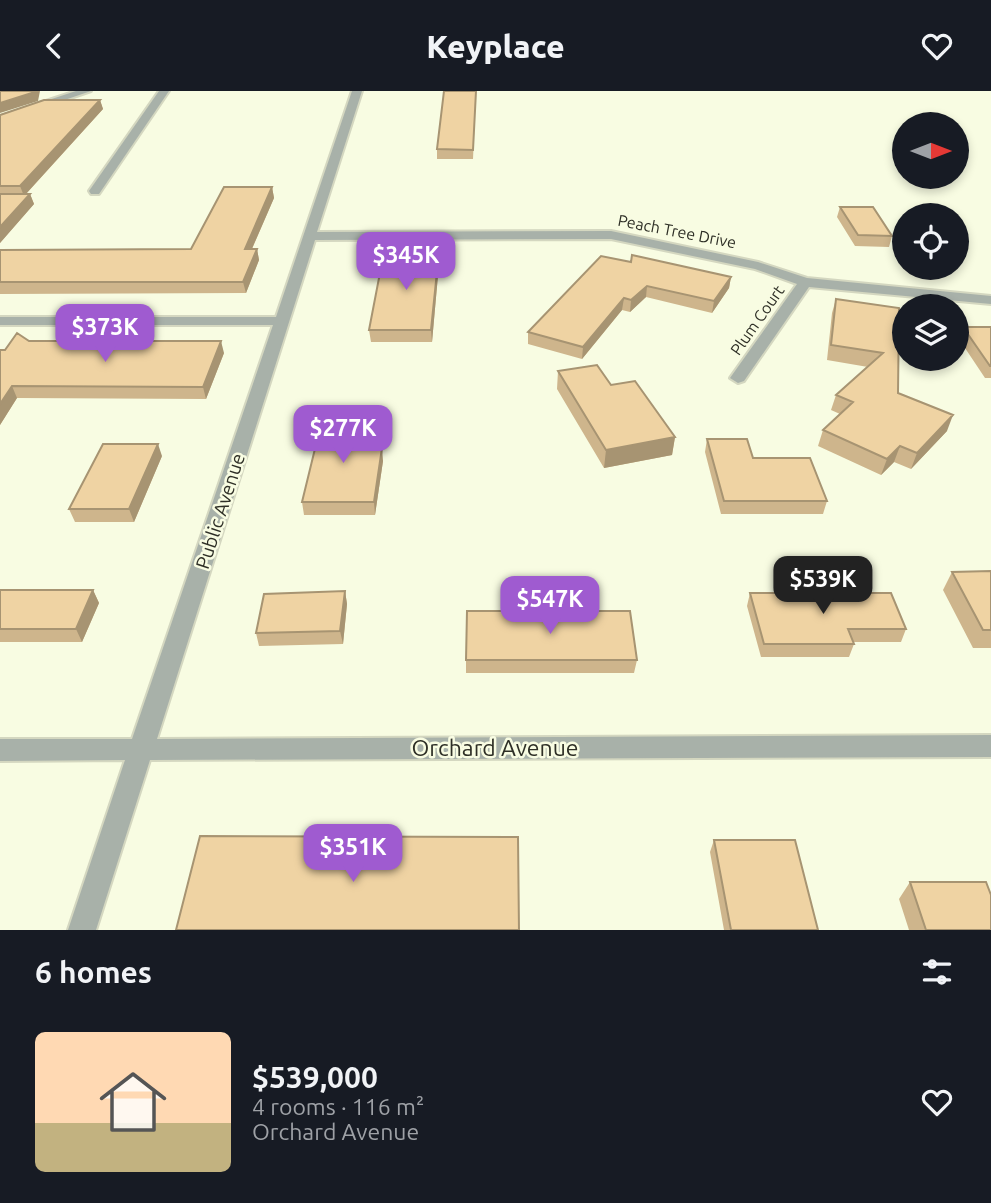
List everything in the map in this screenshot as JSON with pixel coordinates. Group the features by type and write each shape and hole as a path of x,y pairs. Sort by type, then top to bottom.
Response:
{"street":[{"path":"0,119 86,91"},
{"path":"95,191 164,91"},
{"name":"Public Avenue","path":"82,930 357,91"},
{"name":"Peach Tree Drive","path":"310,236 611,235 758,266 805,282 991,300"},
{"name":"Plum Court","path":"738,378 805,282"},
{"path":"0,321 282,321"},
{"name":"Orchard Avenue","path":"0,750 991,746"}],"building":[{"path":"0,91 35,91 35,92 0,103"},
{"path":"444,91 476,91 473,150 437,149"},
{"path":"44,100 100,100 20,186 0,186 0,115"},
{"path":"224,187 272,187 245,249 257,249 243,282 0,282 0,250 191,249"},
{"path":"0,194 30,194 0,227"},
{"path":"840,207 873,207 892,236 858,235"},
{"path":"384,252 439,252 431,330 369,330"},
{"path":"632,255 731,277 714,301 647,286 631,300 624,298 583,347 528,332 601,256 631,262"},
{"path":"836,299 892,307 892,371 898,371 898,393 953,415 917,453 900,446 887,459 823,430 853,402 836,395 883,353 831,345"},
{"path":"969,327 991,327 990,366 969,336"},
{"path":"17,333 29,341 221,341 203,387 12,386 0,404 0,350 5,350"},
{"path":"597,365 611,385 635,381 675,437 606,450 558,371"},
{"path":"322,420 368,420 363,448 382,448 374,502 302,502"},
{"path":"707,439 747,439 753,458 810,458 827,501 724,501"},
{"path":"103,444 158,444 129,509 69,509"},
{"path":"991,571 991,630 983,630 952,572"},
{"path":"0,590 93,590 76,629 0,629"},
{"path":"345,591 340,631 256,633 264,594"},
{"path":"750,593 891,593 906,629 848,629 854,644 764,644"},
{"path":"467,611 630,611 637,660 466,660"},
{"path":"200,836 518,837 519,930 176,930"},
{"path":"714,840 795,840 818,930 731,930"},
{"path":"910,882 986,882 991,895 991,930 926,930"}]}
